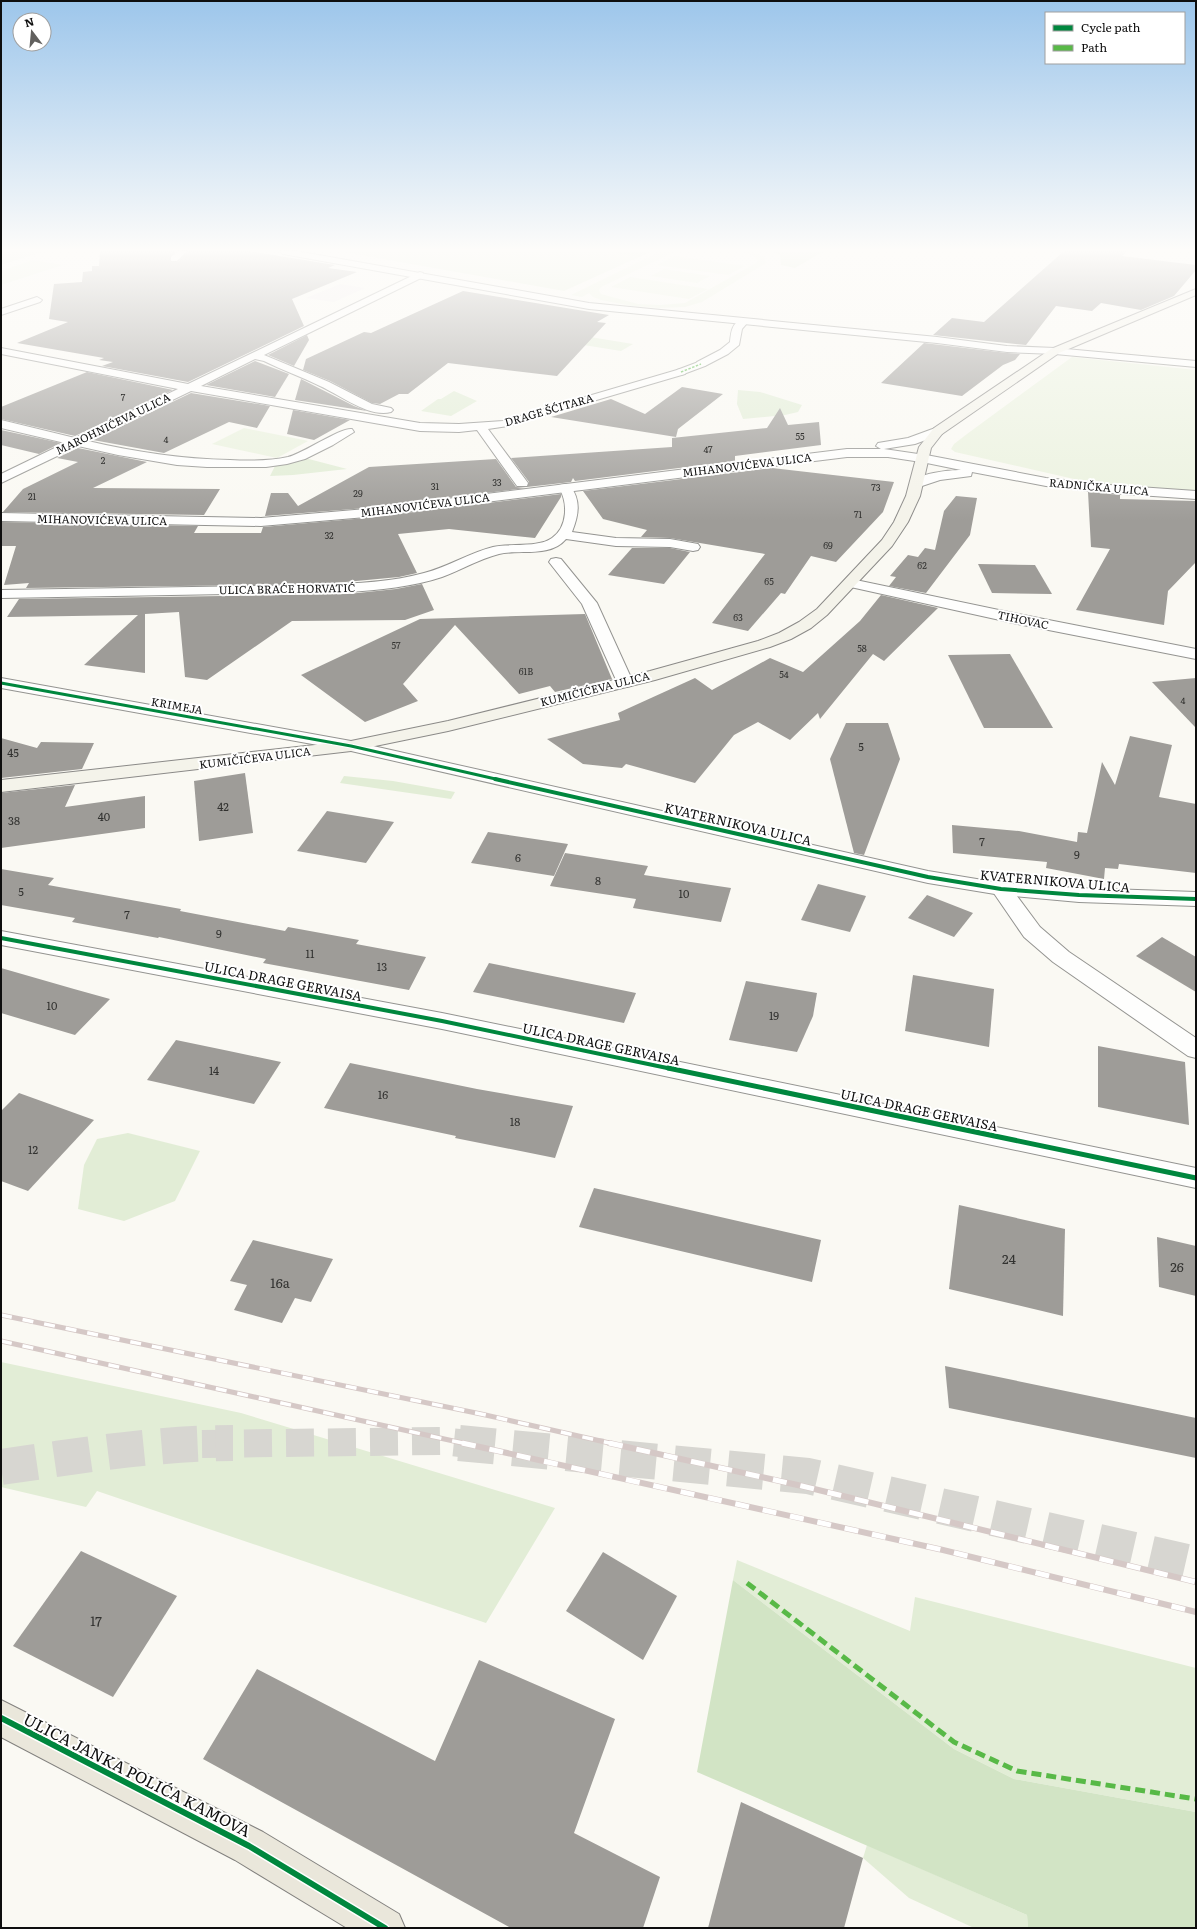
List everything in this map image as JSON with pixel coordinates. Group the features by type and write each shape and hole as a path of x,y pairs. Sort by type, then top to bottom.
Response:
{"main road":[{"name":"KUMIČIĆEVA ULICA","path":"1,786 351,746 448,726 625,682 736,653 785,636 804,626 822,612 851,583 887,543 901,522 913,496 921,458 925,447 938,431 1055,351 1079,341"},
{"name":"ULICA JANKA POLIĆA KAMOVA","path":"1,1718 249,1846 385,1928"}],"street":[{"name":"MAROHNIĆEVA ULICA","path":"1,479 285,341"},
{"name":"DRAGE ŠĆITARA","path":"1,351 189,387 420,427 459,428 481,427 522,419 681,372 724,352 735,341"},
{"path":"945,341 1007,349 1055,351 1196,364"},
{"path":"1007,349 1028,357 1033,366"},
{"path":"254,356 267,359 325,384 368,407 389,411"},
{"path":"1,424 151,458 211,464 248,464 293,459 304,455 348,432"},
{"path":"481,427 522,483"},
{"name":"MIHANOVIĆEVA ULICA","path":"1,517 210,522 286,521 366,513 847,453 911,441 938,431"},
{"name":"MIHANOVIĆEVA ULICA","path":"847,453 888,453 921,458"},
{"name":"RADNIČKA ULICA","path":"921,458 1046,482 1110,489 1196,495"},
{"name":"RADNIČKA ULICA","path":"916,484 929,478 942,475 973,472 1002,474"},
{"path":"565,488 572,502 572,511 567,531 564,536 616,542 670,543 693,547"},
{"name":"ULICA BRAĆE HORVATIĆ","path":"1,594 358,588 389,584 441,574 495,551 541,546 560,541 564,536"},
{"path":"556,562 589,603 625,682"},
{"name":"TIHOVAC","path":"851,583 1018,619 1196,654"},
{"name":"KRIMEJA","path":"1,683 351,746"},
{"name":"KVATERNIKOVA ULICA","path":"351,746 928,877 1001,889 1079,895 1196,899"},
{"path":"1001,889 1032,932 1062,957 1196,1050"},
{"name":"ULICA DRAGE GERVAISA","path":"1,938 442,1021 1196,1178"}],"green space":[{"path":"615,341 633,344 621,351 565,342"},
{"path":"1072,357 1196,370 1196,492 1096,484 955,452 951,449 954,444 967,434"},
{"path":"738,390 760,392 802,405 798,412 785,415 743,419 737,404"},
{"path":"454,391 477,401 451,416 421,411 438,399 441,399"},
{"path":"244,428 308,441 277,458 212,444"},
{"path":"305,458 347,469 270,476 276,464"},
{"path":"344,776 393,781 455,792 451,799 340,783"},
{"path":"128,1133 200,1151 175,1201 124,1221 78,1209 84,1165 97,1139"},
{"path":"1,1362 241,1413 555,1508 486,1623 97,1491 86,1507 1,1487"},
{"path":"737,1560 910,1631 915,1597 1196,1668 1196,1812 1014,1779 954,1749 733,1580"},
{"path":"733,1580 954,1749 1014,1779 1196,1812 1196,1928 1028,1928 1027,1915 697,1772"},
{"path":"867,1845 1027,1915 1028,1928 974,1928 909,1898 863,1858"}],"building":[{"path":"22,341 273,341 188,382 102,366 113,362 99,360 104,358 17,343"},
{"path":"295,341 308,341 294,366 268,355"},
{"path":"345,341 589,341 557,376 448,363 408,394 399,394 380,404 372,403 330,381 303,370 306,359"},
{"path":"989,341 1029,341 1026,345"},
{"path":"924,343 1020,354 1015,360 1003,365 962,396 881,383"},
{"path":"255,361 289,374 275,397 206,385"},
{"path":"87,372 173,390 75,436 1,419 1,407"},
{"path":"301,379 354,406 367,411 295,400"},
{"path":"682,387 723,394 678,429 676,437 551,417 611,399 645,414"},
{"path":"191,393 270,406 257,428 229,422 164,453 93,440"},
{"path":"780,408 788,425 819,422 821,445 735,456 735,461 575,481 573,478 571,482 527,487 529,482 511,458 672,447 672,438 767,428"},
{"path":"293,410 350,420 314,440 287,434"},
{"path":"1,430 61,443 39,454 1,445"},
{"path":"78,448 147,462 93,488 220,489 204,515 3,512 23,489 78,462 57,458"},
{"path":"496,459 516,487 526,488 366,508 265,516 271,493 288,493 298,506 369,467"},
{"path":"772,468 894,482 883,512 836,562 811,556 785,594 781,593 748,631 712,623 765,554 670,538 641,537 647,530 603,519 583,491"},
{"path":"1088,492 1120,495 1120,499 1196,501 1196,562 1168,591 1164,625 1076,610 1110,549 1091,547"},
{"path":"561,494 561,497 535,538 449,529 398,534 417,573 399,577 324,584 26,588 29,583 4,585 16,546 1,546 1,522 198,526 194,533 261,533 263,527 366,518"},
{"path":"956,496 977,498 970,535 926,593 889,586 896,577 890,576 908,555 918,557 925,548 935,550 944,511"},
{"path":"632,548 670,548 690,552 664,584 608,575"},
{"path":"978,564 1035,565 1052,594 992,593"},
{"path":"422,584 434,610 405,620 292,621 207,680 185,677 179,612 145,614 145,673 84,665 138,615 7,617 19,599 348,594 396,589"},
{"path":"881,595 938,608 884,661 873,654 820,719 818,713 790,740 758,722 734,735 695,783 626,764 622,768 583,764 547,739 620,720 618,713 695,678 712,690 770,658 803,672 860,621"},
{"path":"585,614 612,679 555,692 550,686 519,694 455,625 403,684 418,701 365,722 301,675 420,619"},
{"path":"1010,654 1053,728 984,728 948,655"},
{"path":"1196,678 1196,728 1152,682"},
{"path":"846,723 888,723 900,759 864,855 854,853 830,759"},
{"path":"1130,736 1172,745 1159,797 1196,804 1196,873 1119,864 1118,869 1105,868 1104,879 1046,868 1047,862 953,853 952,825 1019,831 1077,842 1078,832 1087,833 1102,762 1115,785"},
{"path":"1,738 37,748 41,742 94,743 82,769 1,778"},
{"path":"245,773 253,833 199,841 194,781"},
{"path":"75,785 65,807 145,796 145,828 1,848 1,793"},
{"path":"327,811 394,822 366,863 297,851"},
{"path":"488,832 568,844 554,876 471,863"},
{"path":"565,853 648,866 644,875 731,888 721,922 633,908 636,899 550,886"},
{"path":"1,869 54,878 48,885 181,909 180,911 285,931 288,927 359,940 356,944 426,957 409,990 263,963 266,959 159,937 72,922 75,918 1,905"},
{"path":"818,884 866,896 850,932 801,920"},
{"path":"927,895 973,913 954,937 908,918"},
{"path":"1162,937 1196,957 1196,992 1136,956"},
{"path":"489,963 636,993 624,1023 473,992"},
{"path":"1,968 110,999 75,1035 1,1013"},
{"path":"913,975 994,989 989,1047 905,1031"},
{"path":"746,981 817,993 813,1016 797,1052 729,1040"},
{"path":"176,1040 281,1062 254,1104 147,1080"},
{"path":"1098,1046 1185,1062 1189,1125 1098,1107"},
{"path":"350,1063 477,1089 573,1106 555,1158 455,1138 456,1136 324,1108"},
{"path":"19,1093 94,1120 28,1191 1,1181 1,1111"},
{"path":"594,1188 821,1240 812,1282 579,1227"},
{"path":"959,1205 1065,1229 1063,1316 949,1289"},
{"path":"1157,1237 1196,1246 1196,1296 1159,1287"},
{"path":"253,1240 333,1259 311,1302 295,1298 282,1323 234,1310 247,1285 230,1281"},
{"path":"945,1366 1196,1418 1196,1458 949,1408"},
{"path":"81,1551 177,1596 113,1697 13,1646"},
{"path":"603,1552 677,1596 643,1660 566,1611"},
{"path":"479,1660 615,1719 574,1833 660,1877 643,1928 511,1928 203,1759 257,1669 435,1761"},
{"path":"741,1802 863,1858 844,1928 708,1928"}],"tunnel":[{"path":"205,1444 440,1441 463,1443"},
{"path":"205,1444 233,1443"},
{"path":"463,1443 808,1476 1196,1564"},
{"path":"463,1443 469,1444"},
{"path":"1,1467 146,1448 205,1444"}],"railway":[{"path":"1,1315 481,1414 614,1444"},
{"path":"1,1341 467,1444"},
{"path":"462,1443 943,1550 1196,1612"},
{"path":"609,1443 802,1486 1196,1582"}],"marked path":[{"path":"681,372 701,364"},
{"path":"747,1583 954,1742 1017,1771 1196,1799"}],"cycle path":[{"path":"1,683 351,746 928,877 1001,889 1079,895 1196,899"},
{"path":"1,938 442,1021 1196,1178"},
{"path":"1,1718 249,1846 385,1928"}]}
